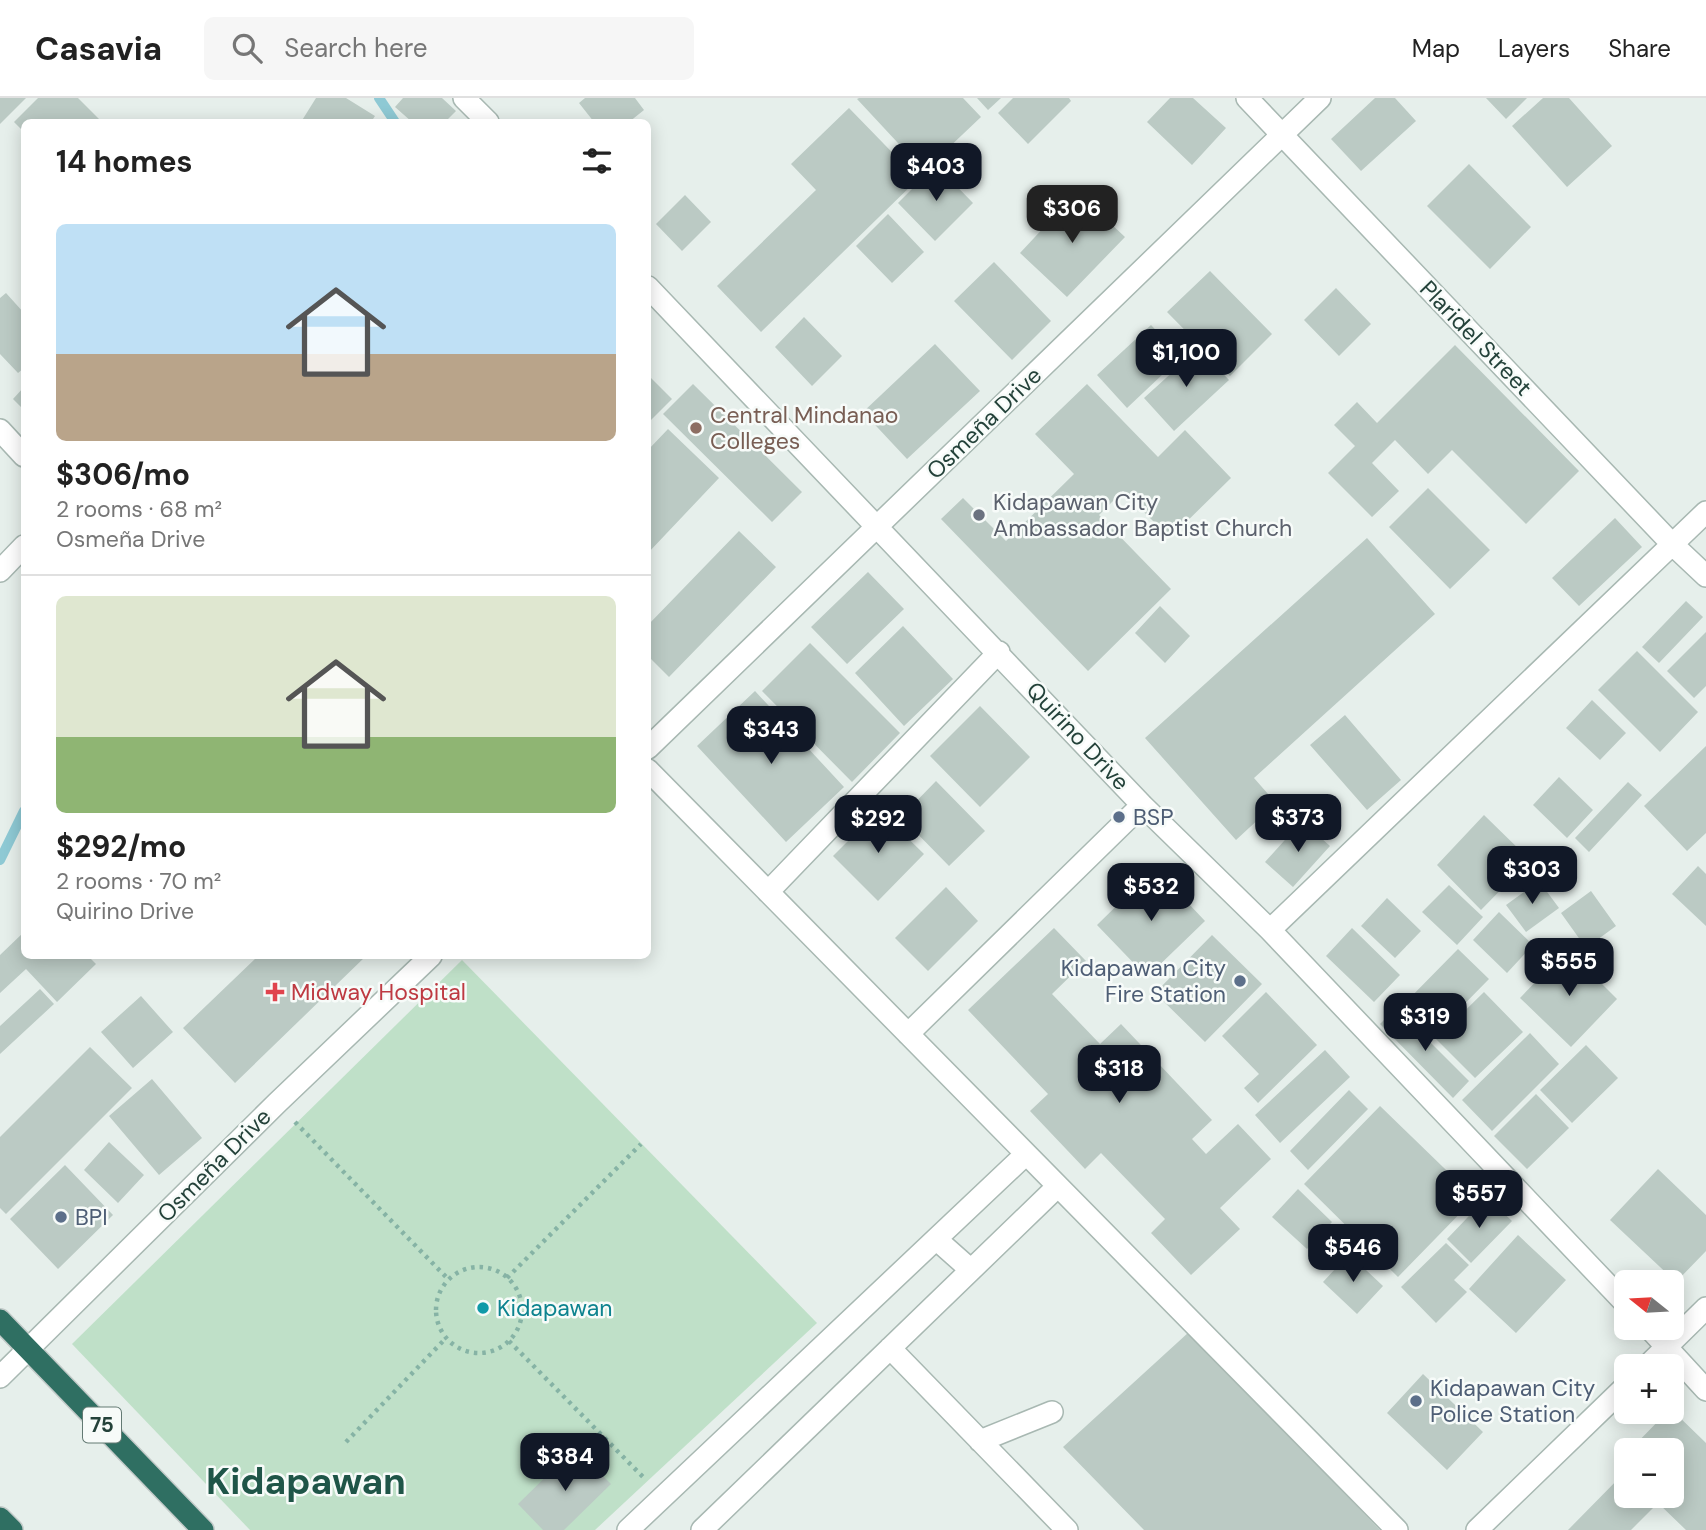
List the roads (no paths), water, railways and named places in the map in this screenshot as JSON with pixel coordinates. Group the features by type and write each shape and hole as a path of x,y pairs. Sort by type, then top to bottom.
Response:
{"highway":[{"name":"75","path":"0,1320 203,1530"},
{"path":"0,1518 12,1530"}],"street":[{"name":"Plaridel Street","path":"1247,98 1672,544 1706,576"},
{"name":"Osmeña Drive","path":"651,745 1320,98"},
{"name":"Quirino Drive","path":"651,290 999,652 1142,805 1270,930 1614,1291"},
{"path":"0,430 21,453"},
{"path":"1270,930 1706,512"},
{"path":"0,572 21,549"},
{"path":"768,892 999,652"},
{"path":"651,773 1397,1530"},
{"path":"908,1034 1142,805"},
{"name":"Osmeña Drive","path":"0,1377 277,1103 428,959"},
{"path":"628,1530 1026,1154"},
{"path":"716,1525 890,1348 1058,1186"},
{"path":"936,1239 971,1270"},
{"path":"1659,1354 1706,1308"},
{"path":"1659,1340 1706,1390"},
{"path":"890,1348 1067,1530"},
{"path":"1477,1530 1614,1398"},
{"path":"980,1441 1052,1412"}],"waterway":[{"path":"379,98 393,119"},
{"path":"0,860 21,817"}],"place":[{"name":"Central Mindanao Colleges","path":"696,428"},
{"name":"Kidapawan City Ambassador Baptist Church","path":"979,515"},
{"name":"BSP","path":"1119,817"},
{"name":"Kidapawan City Fire Station","path":"1240,981"},
{"name":"Midway Hospital","path":"275,992"},
{"name":"BPI","path":"61,1217"},
{"name":"Kidapawan","path":"483,1308"},
{"name":"Kidapawan City Police Station","path":"1416,1401"}],"district":[{"name":"Kidapawan","path":"306,1481"}]}
